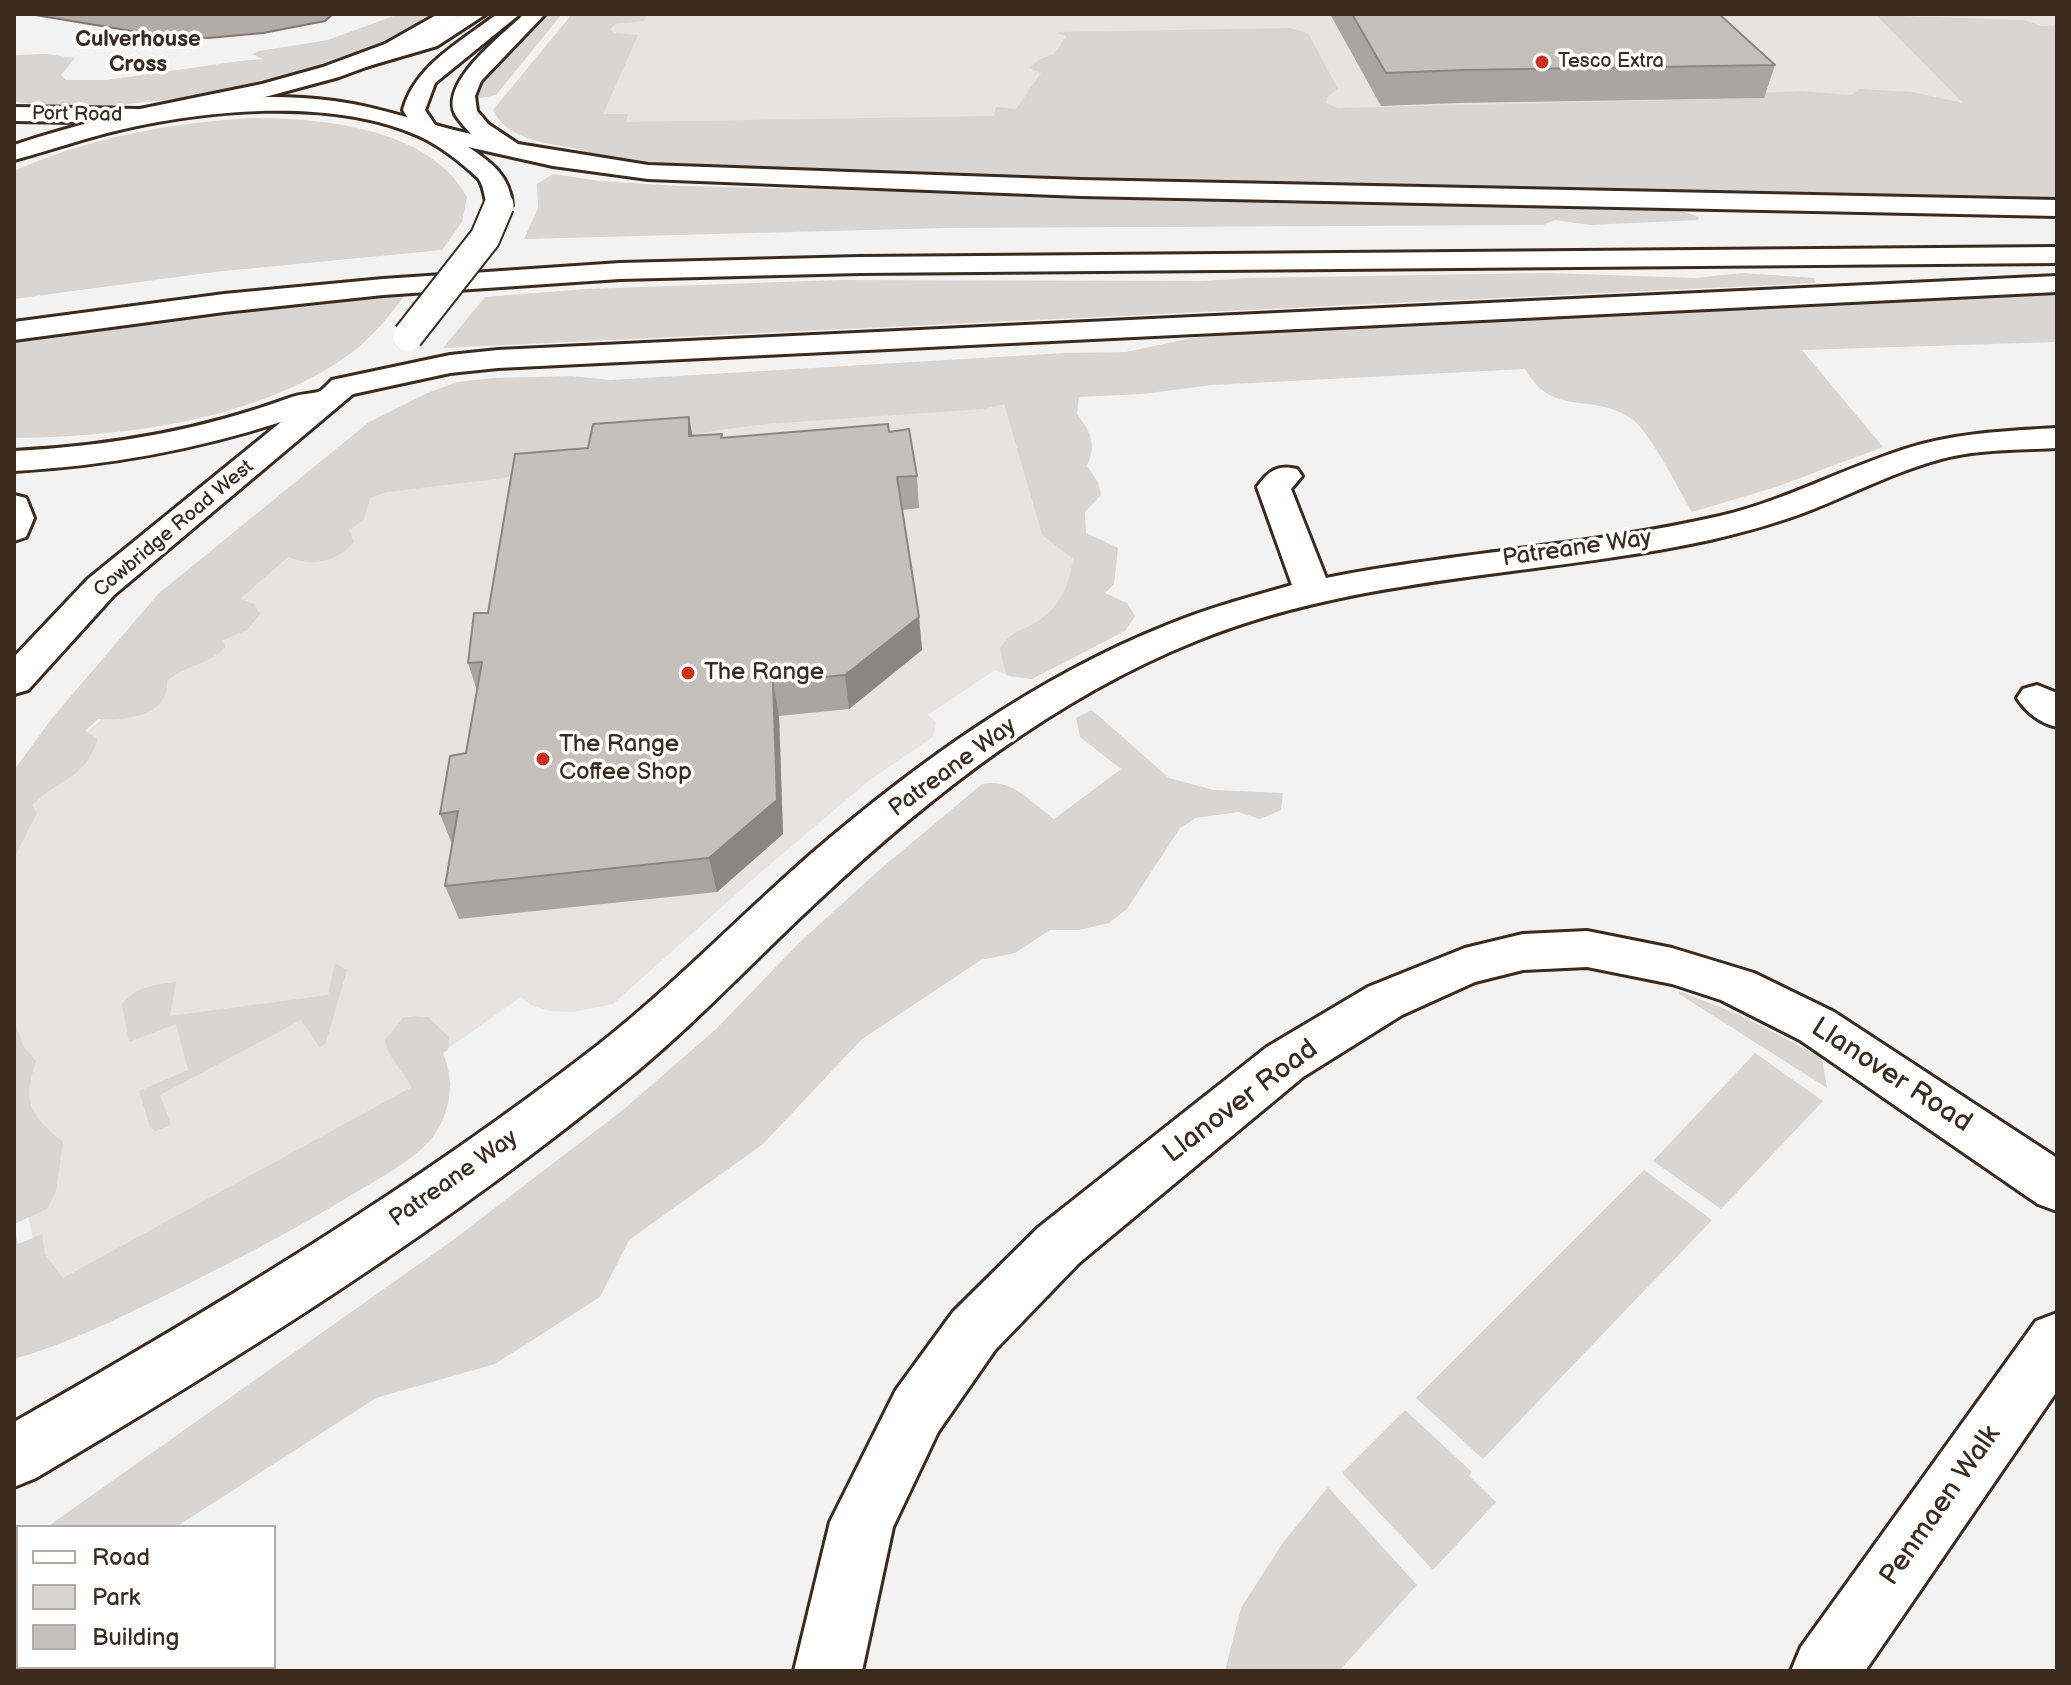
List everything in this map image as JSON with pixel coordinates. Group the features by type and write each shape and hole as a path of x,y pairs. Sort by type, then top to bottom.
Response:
{"main road":[{"path":"355,64 393,49 452,14"},
{"path":"14,153 140,116 293,83 430,42 476,14"},
{"path":"427,131 414,110 416,97 427,79 510,14"},
{"path":"524,153 478,128 464,112 462,98 469,81 535,14"},
{"path":"140,116 243,108 300,107 354,112 524,153 648,172 752,177 1096,189 2057,208"},
{"name":"Port Road","path":"14,114 140,116"},
{"name":"Cowbridge Road West","path":"14,681 101,587 408,336 485,238 499,205 496,181 484,169 427,131"},
{"path":"14,307 230,279 428,259 686,246 2057,232"},
{"path":"14,331 208,305 369,288 620,271 860,265 2057,255"},
{"path":"14,461 89,456 183,441 230,429 343,387 433,367 498,359 2057,284"},
{"name":"Patreane Way","path":"14,1456 235,1324 383,1229 514,1139 670,1013 824,869 889,814 1015,723 1079,683 1178,634 1267,601 1407,572 1691,533 1771,513 1938,450 2057,438"},
{"path":"1285,476 1274,487 1312,590"},
{"path":"14,505 17,518 14,530"},
{"name":"Llanover Road","path":"828,1671 862,1522 917,1411 974,1331 1059,1245 1285,1062 1385,1001 1465,966 1523,952 1587,949 1672,966 1737,986 1817,1026 2057,1187"},
{"name":"Penmaen Walk","path":"1825,1671 2057,1341"}],"shaded area":[{"path":"29,14 333,14 325,21 263,33 208,38 150,34"},
{"path":"580,14 2057,14 2057,25 2041,26 2025,20 1877,15 1965,104 577,137"},
{"path":"1004,404 1042,535 1073,559 1094,646 1032,679 1012,677 995,670 928,715 936,722 933,737 871,779 613,1004 574,1012 550,1011 531,1005 521,997 443,1052 451,1085 45,1301 14,1143 14,806 79,739 357,496 722,424"}],"green space":[{"path":"399,14 440,14 394,42 348,58 196,97 87,108 14,102 14,55 46,54 75,58 61,75 66,80 107,80 263,59 252,54 328,40"},
{"path":"543,14 562,14 496,95 470,100 474,85"},
{"path":"572,14 647,14 644,21 615,24 610,29 615,33 638,35 603,114 628,114 626,122 994,116 996,107 1016,109 1041,73 1029,68 1040,59 1054,54 1066,36 1057,33 1290,28 1308,33 1338,89 1327,97 1326,103 1338,108 1763,98 1759,93 1801,91 1851,95 1859,89 1912,92 1963,103 1876,15 2025,20 2041,26 2057,25 2057,199 1302,186 720,166 714,169 582,156 585,152 578,149 518,134 499,120 493,110"},
{"path":"253,118 341,125 401,142 428,156 450,174 467,197 462,222 442,250 214,272 14,299 14,171 72,149 131,134"},
{"path":"553,174 600,181 680,186 1678,210 1699,217 1698,220 1590,225 1555,220 1543,225 945,228 524,239 538,208 537,184"},
{"path":"1548,273 1695,278 1742,273 1814,278 1815,283 443,348 485,297 586,289 838,280 1205,281"},
{"path":"2057,293 2057,342 1802,350 1883,447 1776,487 1692,512 1655,448 1632,419 1602,406 1548,394 1525,369 1212,385 1142,394 1079,397 1077,414 1092,444 1087,466 1098,482 1101,495 1085,512 1086,533 1118,548 1114,584 1105,593 1127,603 1135,616 1125,631 1032,679 1006,675 1000,649 1011,636 1044,617 1057,603 1066,587 1073,559 1042,535 1004,404 983,409 719,430 548,465 504,478 387,492 370,498 364,520 349,530 354,542 347,549 324,561 306,562 288,557 240,599 254,604 260,614 247,630 223,640 225,647 219,653 167,681 166,693 153,709 132,717 98,719 85,731 98,739 86,763 32,805 37,813 14,858 14,770 53,717 158,594 369,422 457,382 571,376 610,380 1126,352 1192,338 1253,332"},
{"path":"405,295 358,348 314,377 275,395 233,409 145,428 100,434 14,438 14,342 241,311"},
{"path":"1092,710 1169,778 1214,790 1283,793 1281,810 1260,819 1238,812 1196,818 1180,828 1127,909 1109,923 1079,930 1050,930 1015,953 981,960 862,1039 763,1144 629,1240 600,1297 495,1364 376,1398 179,1525 50,1525 453,1240 624,1109 716,1029 799,943 878,871 982,784 993,783 1012,788 1054,819 1121,769 1080,737 1076,718"},
{"path":"335,963 347,970 326,1042 320,1048 301,1020 160,1095 171,1125 155,1131 150,1127 139,1091 188,1070 176,1024 129,1042 122,1004 127,998 146,987 176,982 170,1016 328,995"},
{"path":"1679,991 1742,1016 1822,1058 1827,1088 1679,994"},
{"path":"428,1017 449,1037 448,1050 443,1053 450,1086 447,1108 432,1138 406,1161 306,1222 160,1298 88,1332 14,1359 14,1224 18,1244 42,1234 45,1254 63,1278 412,1087 387,1050 385,1040 403,1018"},
{"path":"14,1021 24,1047 36,1061 29,1098 32,1107 42,1123 63,1142 56,1191 47,1209 14,1224"},
{"path":"1755,1053 1823,1101 1721,1209 1653,1161"},
{"path":"1644,1170 1712,1220 1483,1459 1416,1398"},
{"path":"1405,1410 1472,1472 1469,1476 1496,1502 1433,1570 1342,1473"},
{"path":"1328,1487 1417,1585 1339,1671 1225,1671 1241,1608 1282,1544"}],"building":[{"path":"1352,14 1719,14 1775,65 1386,73"},
{"name":"The Range","path":"689,417 689,436 722,434 721,438 888,424 889,432 909,429 917,476 897,477 919,617 845,675 773,682 777,800 709,858 445,886 458,811 440,814 450,756 466,753 482,662 468,663 474,613 488,613 515,454 588,448 593,424"}],"place":[{"name":"Tesco Extra","path":"1542,62"},
{"name":"The Range","path":"688,673"},
{"name":"The Range Coffee Shop","path":"543,759"}],"district":[{"name":"Culverhouse Cross","path":"138,52"}]}
